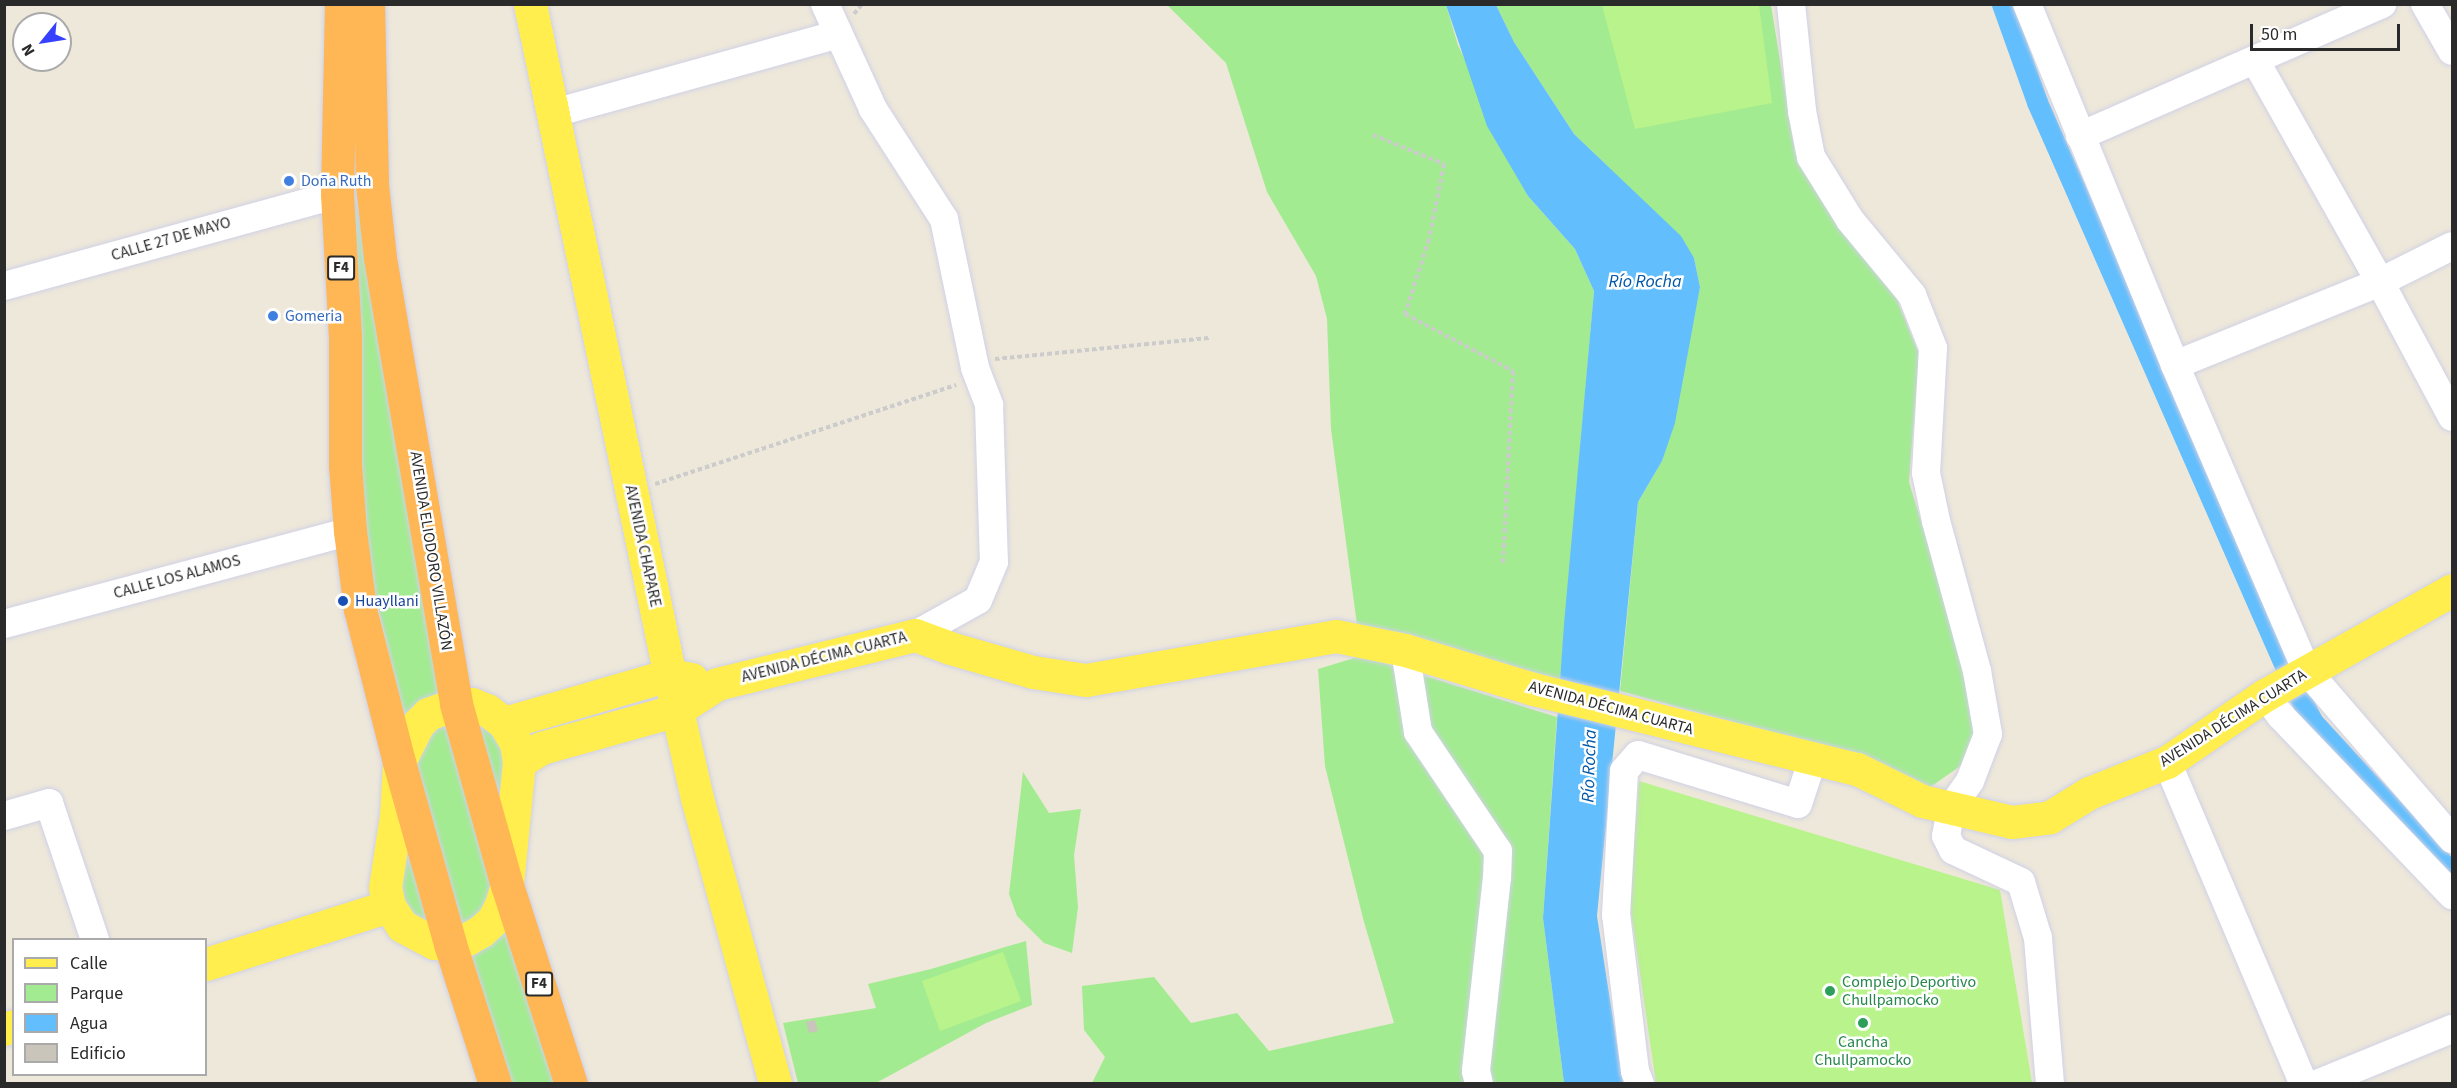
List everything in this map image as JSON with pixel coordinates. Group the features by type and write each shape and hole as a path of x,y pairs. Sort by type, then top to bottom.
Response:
{"highway":[{"name":"F4","path":"341,4 338,194 345,336 345,465 350,531 360,609 399,762 450,944 495,1083"},
{"name":"AVENIDA ELIODORO VILLAZÓN","path":"368,4 372,185 380,258 456,704 507,885 571,1083"}],"main road":[{"name":"AVENIDA CHAPARE","path":"530,4 669,675 697,798 775,1083"},
{"name":"AVENIDA DÉCIMA CUARTA","path":"519,762 541,748 677,710 717,684 915,635 950,648 1033,672 1086,680 1335,636 1405,650 1652,720 1857,769 1922,801 2012,822 2050,817 2088,793 2167,762 2265,695 2452,590"},
{"name":"AVENIDA DÉCIMA CUARTA","path":"504,723 669,675 717,684"},
{"path":"456,704 472,704 487,710 504,723 516,743 519,762 507,885 493,920 467,939 450,944 434,943 402,926 389,906 385,887 396,816 399,762 418,724 428,714 456,704"},
{"path":"207,964 389,906"}],"street":[{"path":"825,4 873,109 944,219 979,378 989,405 994,562 978,600 915,635"},
{"path":"1791,4 1810,157 1850,220 1912,295 1933,348 1926,473 1936,521 1977,671 1988,734 1970,781 1951,808 1946,836 1953,850 2021,882 2038,938 2050,1083"},
{"path":"2027,4 2175,365 2307,671 2452,839"},
{"path":"2080,136 2382,4"},
{"path":"2425,4 2452,51"},
{"path":"554,113 838,34"},
{"path":"2255,60 2380,282 2452,417"},
{"name":"CALLE 27 DE MAYO","path":"4,286 338,194"},
{"path":"2175,365 2380,282 2452,246"},
{"name":"CALLE LOS ALAMOS","path":"4,624 350,531"},
{"path":"1405,650 1418,732 1498,851 1476,1071 1479,1083"},
{"path":"2265,695 2281,716 2452,895"},
{"path":"1640,1083 1635,1071 1616,915 1624,771 1638,755 1798,804 1813,758"},
{"path":"2167,762 2304,1083"},
{"path":"4,816 49,803 95,938"},
{"path":"2317,1083 2452,1029"}],"path":[{"path":"1373,135 1444,164 1429,239 1406,314 1513,371 1503,562"},
{"path":"632,492 979,378 995,359 1211,338"}],"green space":[{"path":"1167,5 1446,5 1458,45 1528,196 1575,249 1594,291 1560,679 1357,625 1331,429 1327,319 1316,276 1267,192 1226,63"},
{"path":"1496,5 1771,5 1795,153 1830,214 1886,273 1919,354 1909,482 1962,655 1976,755 1929,788 1863,757 1620,691 1638,502 1662,461 1700,287 1694,258 1624,182 1574,134 1514,42"},
{"path":"1602,5 1759,5 1772,103 1635,129"},
{"path":"352,177 446,698 407,730 368,565 355,480"},
{"path":"1361,656 1557,717 1543,918 1564,1083 1092,1083 1105,1057 1084,1030 1082,986 1154,977 1191,1023 1237,1013 1269,1051 1394,1023 1364,922 1325,766 1318,669"},
{"path":"449,715 494,880 488,907 458,931 414,754 418,741"},
{"path":"472,716 504,744 501,831"},
{"path":"1023,772 1049,813 1081,809 1074,855 1078,907 1072,953 1044,943 1017,916 1009,894"},
{"name":"Complejo Deportivo Chullpamocko","path":"1639,781 2000,890 2032,1083 1656,1083 1629,899"},
{"path":"405,824 434,932 415,923 395,887"},
{"path":"502,922 560,1083 508,1083 466,950"},
{"path":"1026,941 1032,1005 986,1023 876,1083 798,1083 783,1023 876,1008 868,984 931,969"},
{"path":"1003,952 1021,1001 940,1031 922,981"}],"water":[{"name":"Río Rocha","path":"1446,5 1496,5 1514,42 1574,134 1681,236 1694,258 1700,287 1675,423 1662,461 1638,502 1597,916 1623,1083 1564,1083 1543,918 1564,624 1594,291 1575,249 1528,196 1487,126"}],"building":[{"path":"815,1020 818,1031 809,1033 806,1022"}],"waterway":[{"path":"2002,4 2037,102 2284,664"},
{"path":"2298,694 2313,722 2452,873"}],"place":[{"name":"Doña Ruth","path":"289,181"},
{"name":"Gomeria","path":"273,316"},
{"name":"Huayllani","path":"343,601"},
{"name":"Complejo Deportivo Chullpamocko","path":"1830,991"},
{"name":"Cancha Chullpamocko","path":"1863,1023"}]}
